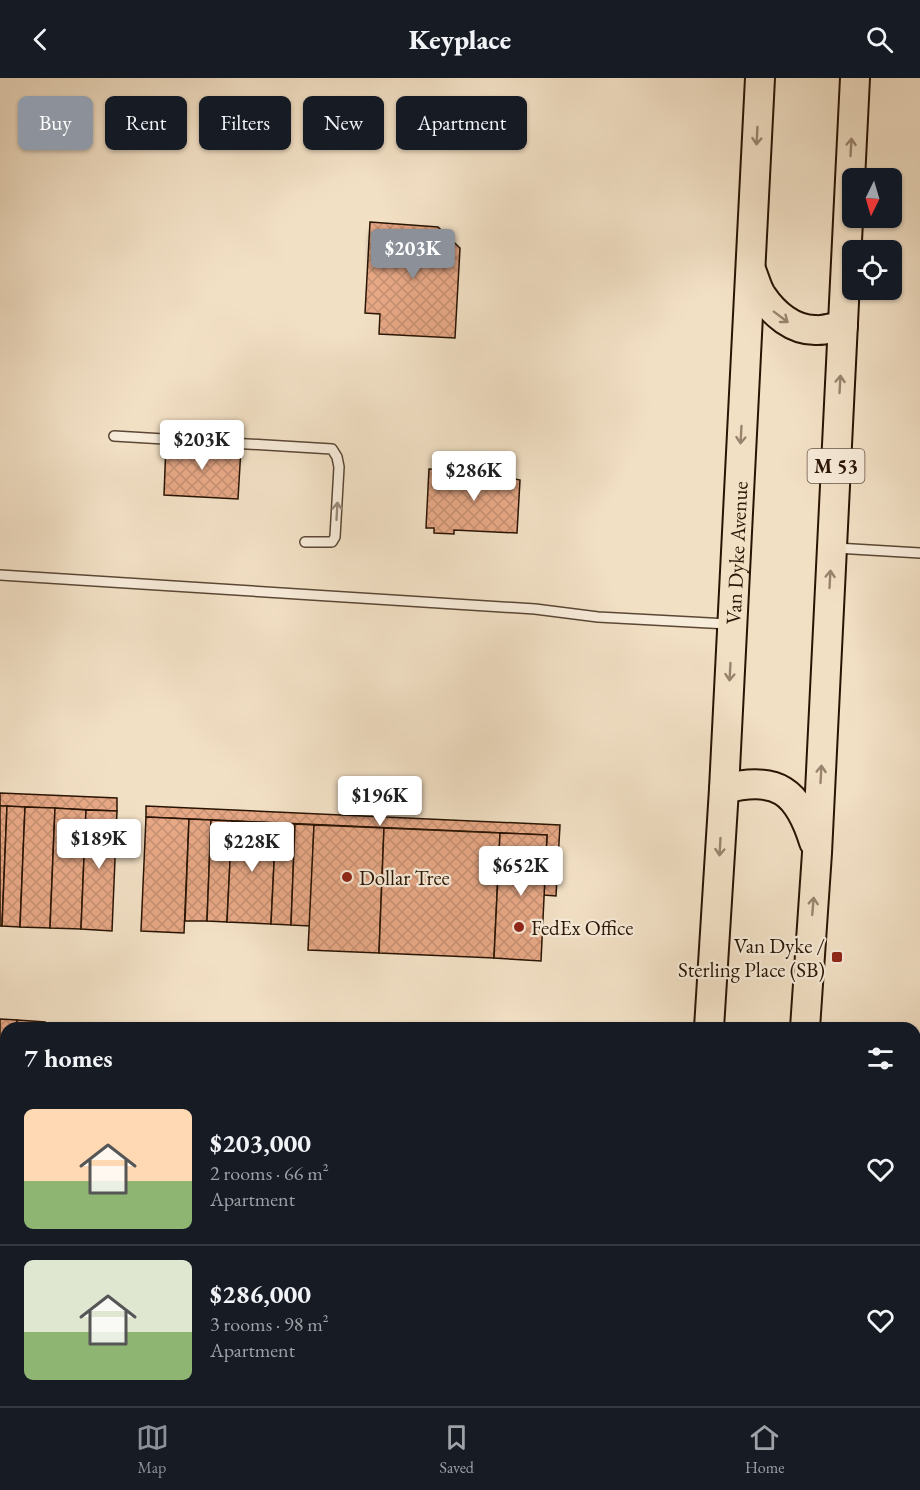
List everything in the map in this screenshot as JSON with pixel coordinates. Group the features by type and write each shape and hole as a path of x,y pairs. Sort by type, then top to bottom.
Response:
{"main road":[{"name":"Van Dyke Avenue","path":"709,1022 724,789 760,78"},
{"name":"M 53","path":"805,1022 817,853 855,78"},
{"path":"750,268 762,295 773,311 787,322 802,329 816,331 843,326"},
{"path":"724,789 756,783 771,785 786,793 808,822 817,853"}],"lane":[{"path":"114,436 332,448 339,467 335,537 332,542 305,542"},
{"path":"831,548 920,553"},
{"path":"0,575 535,609 598,617 732,625"}],"building":[{"path":"370,222 438,227 460,248 455,338 379,334 380,314 365,313"},
{"path":"166,444 241,448 238,499 164,495"},
{"path":"480,467 515,469 515,479 520,480 517,533 454,530 454,534 434,533 434,528 426,528 429,469 445,470 444,476 480,478"},
{"path":"0,793 117,798 117,811 0,806"},
{"path":"0,806 7,806 2,926 0,926"},
{"path":"7,806 25,807 20,927 2,926"},
{"path":"146,806 560,825 556,896 544,895 547,835 146,817"},
{"path":"25,807 55,808 50,928 20,927"},
{"path":"55,808 86,810 81,929 50,928"},
{"path":"86,810 117,811 112,931 81,929"},
{"path":"146,817 189,819 184,933 141,931"},
{"path":"189,819 211,820 207,921 185,921"},
{"path":"211,820 232,821 227,922 207,921"},
{"path":"232,821 276,823 271,924 227,922"},
{"path":"276,823 295,824 291,925 271,924"},
{"path":"295,824 314,825 310,926 291,925"},
{"name":"Dollar Tree","path":"314,825 384,828 379,953 308,950"},
{"path":"384,828 500,833 494,958 379,953"},
{"name":"FedEx Office","path":"500,833 547,835 541,961 494,958"},
{"path":"0,1019 17,1020 17,1022 0,1022"},
{"path":"17,1020 45,1022 17,1022"}],"place":[{"name":"Dollar Tree","path":"347,877"},
{"name":"FedEx Office","path":"519,927"},
{"name":"Van Dyke / Sterling Place (SB)","path":"837,957"}]}
